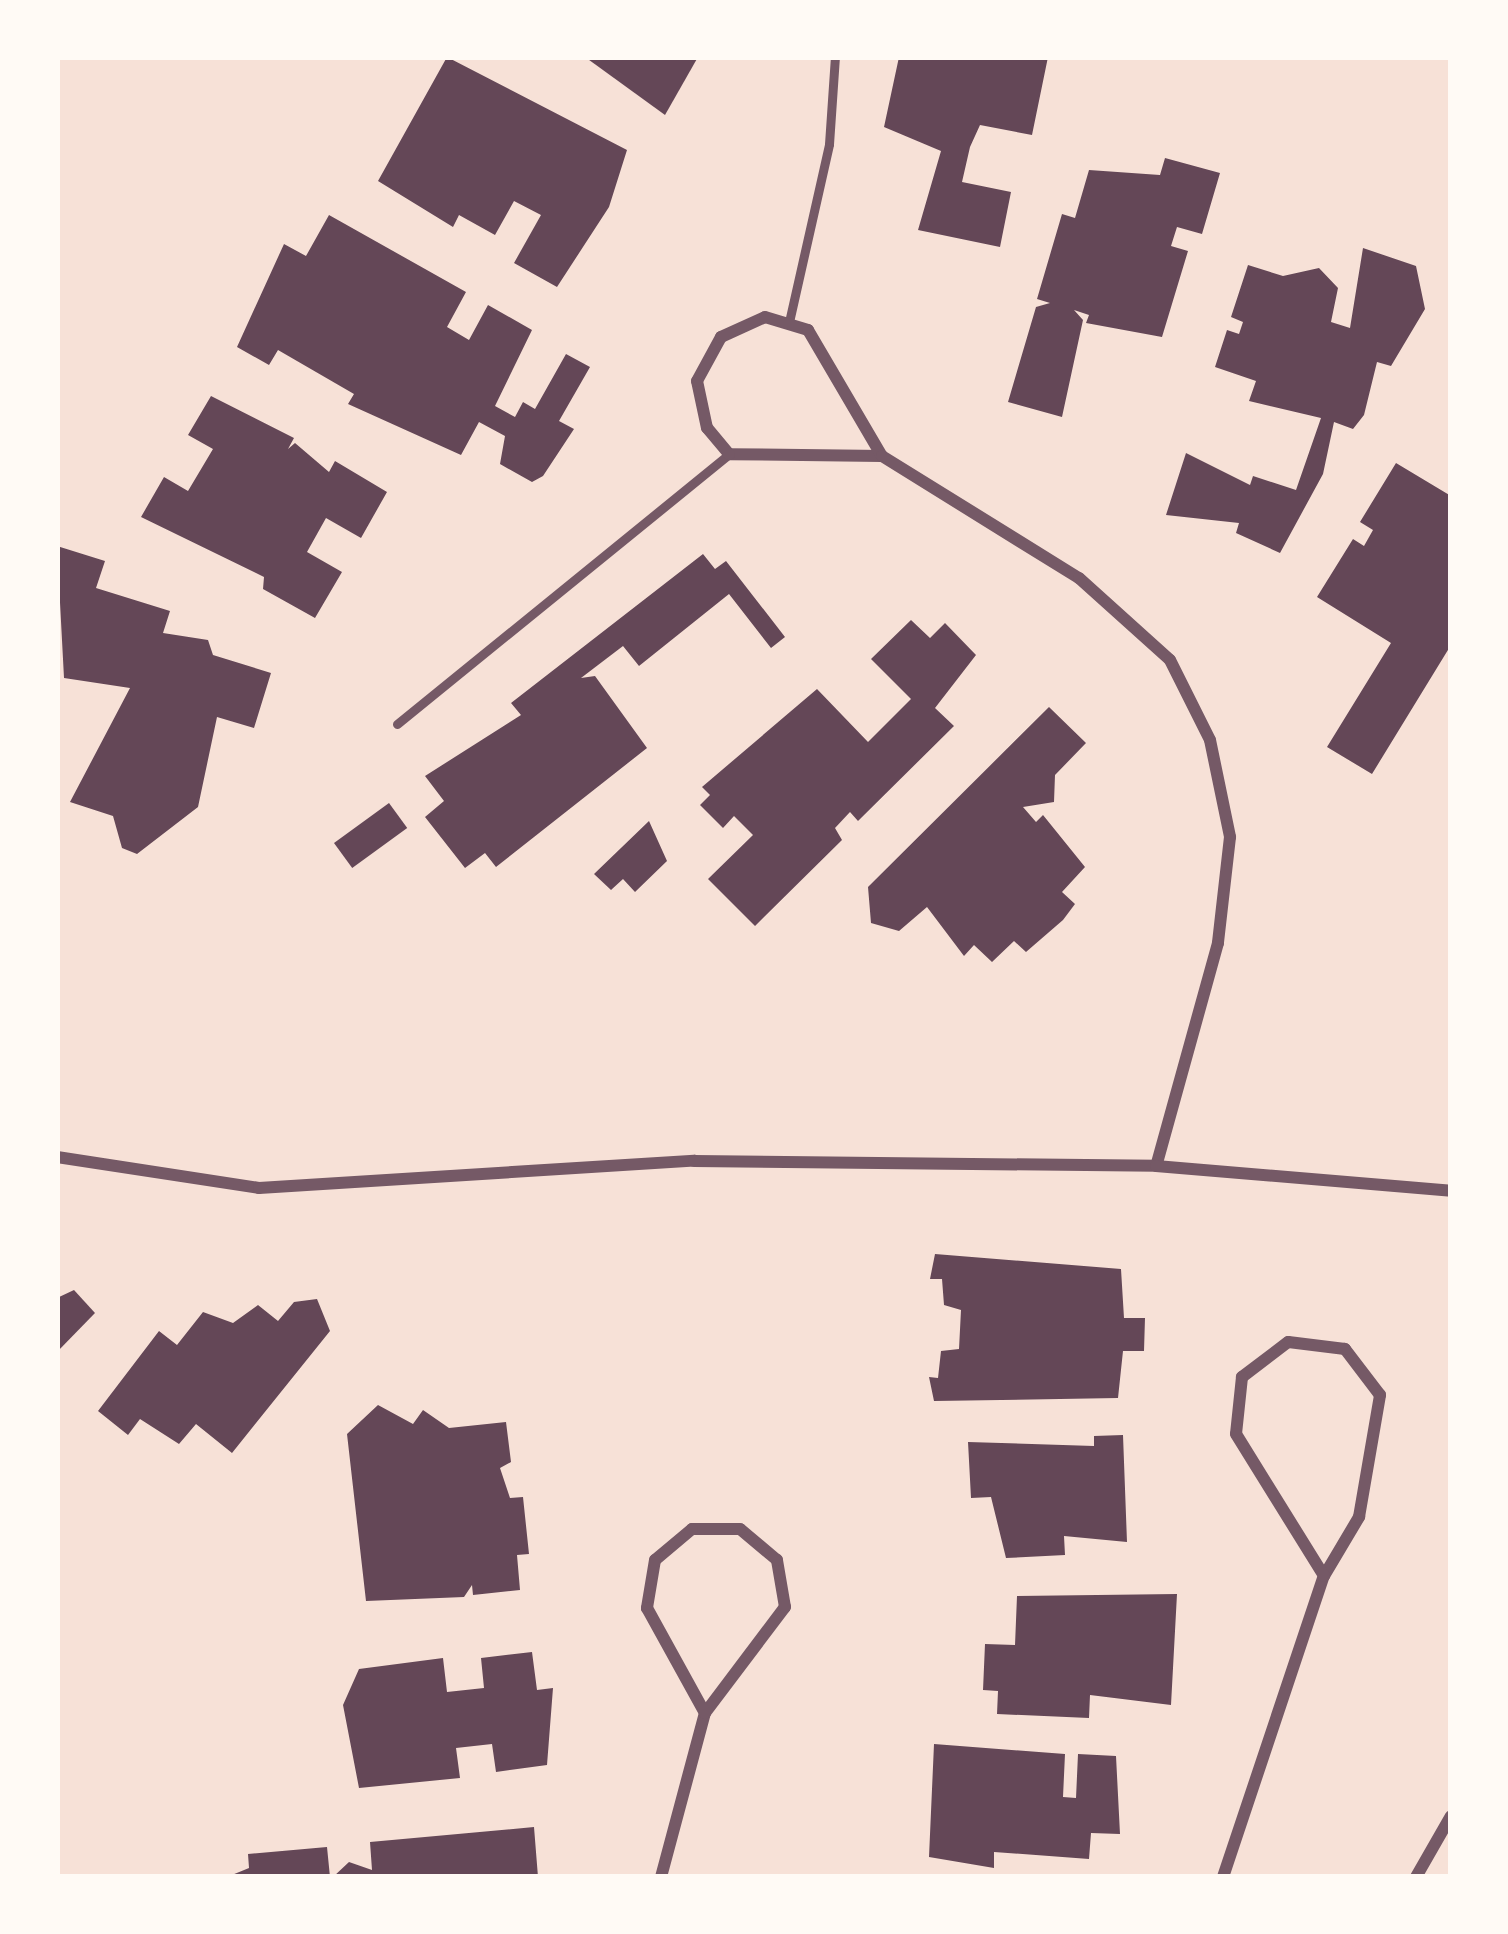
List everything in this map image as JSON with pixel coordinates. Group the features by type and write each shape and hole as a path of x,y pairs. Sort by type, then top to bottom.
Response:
{"street":[{"path":"882,456 729,454 707,428 697,381 721,337 765,317 808,330 882,456 1079,578 1170,660 1210,740 1230,837 1218,943 1156,1166"},
{"path":"57,1157 259,1188 694,1161 1156,1166 1451,1191"},
{"path":"1223,1877 1324,1576 1359,1517 1380,1395 1345,1349 1288,1342 1242,1377 1236,1434 1324,1576"},
{"path":"661,1877 705,1713 785,1607 777,1560 740,1529 692,1529 655,1560 647,1608 705,1713"},
{"path":"1416,1877 1451,1816"}],"lane":[{"path":"789,322 829,144 835,57"},
{"path":"397,724 729,454"}],"building":[{"path":"447,57 627,150 609,207 557,287 514,263 541,215 514,201 495,235 459,215 453,227 378,181"},
{"path":"585,57 698,57 665,115"},
{"path":"899,57 1048,57 1032,135 980,125 970,147 962,182 1011,192 1000,247 918,230 941,151 884,127"},
{"path":"1165,158 1220,173 1202,234 1177,227 1171,246 1188,251 1162,337 1086,323 1089,315 1074,310 1083,320 1062,417 1008,402 1036,307 1050,303 1037,299 1062,214 1075,218 1089,170 1160,175"},
{"path":"329,215 466,292 447,327 469,340 488,305 532,330 495,406 515,417 523,402 535,409 566,354 590,367 559,421 574,429 543,476 532,482 500,464 505,436 479,422 461,455 348,404 354,394 278,350 269,365 237,347 284,244 306,256"},
{"path":"1363,248 1416,266 1425,309 1391,366 1377,362 1364,415 1353,429 1334,422 1323,474 1280,553 1236,533 1239,523 1166,515 1186,453 1250,485 1253,476 1296,490 1321,418 1249,401 1256,381 1215,367 1227,330 1239,334 1243,322 1231,317 1248,265 1283,276 1319,268 1338,288 1331,322 1350,328"},
{"path":"211,396 294,438 288,449 295,443 329,472 335,461 387,492 361,538 326,518 307,552 342,572 315,618 263,589 264,577 141,517 164,477 188,491 213,449 188,435"},
{"path":"1396,463 1451,496 1451,645 1372,774 1327,747 1391,643 1317,597 1353,539 1364,546 1373,530 1360,522"},
{"path":"57,546 105,561 96,588 170,611 163,633 208,640 213,655 271,673 254,728 217,717 198,807 137,854 122,848 113,816 70,802 130,688 64,678"},
{"path":"703,554 715,569 726,561 785,637 771,648 729,594 639,666 623,646 581,678 595,676 647,748 496,867 485,853 465,868 425,817 444,801 425,776 521,715 511,703"},
{"path":"911,620 930,638 945,623 976,655 935,708 954,726 858,821 850,812 835,828 842,840 755,926 708,879 753,835 734,816 723,828 700,805 710,795 702,787 817,689 868,742 911,699 871,659"},
{"path":"1049,707 1086,743 1055,775 1054,802 1023,807 1036,822 1043,815 1085,867 1062,892 1075,904 1063,920 1026,952 1014,941 992,962 974,945 964,956 927,907 899,931 871,923 868,887"},
{"path":"389,803 407,828 352,868 334,843"},
{"path":"649,821 667,861 635,892 623,879 611,890 594,874"},
{"path":"935,1254 1121,1269 1124,1318 1145,1318 1144,1351 1123,1351 1118,1398 934,1401 929,1377 938,1378 941,1351 959,1349 961,1310 944,1305 942,1279 930,1279"},
{"path":"74,1290 95,1313 57,1352 57,1298"},
{"path":"317,1299 330,1331 232,1453 196,1424 179,1444 140,1419 128,1435 98,1411 159,1331 177,1345 203,1312 233,1323 258,1305 278,1321 294,1302"},
{"path":"378,1405 413,1424 423,1410 449,1428 506,1422 511,1462 500,1468 510,1498 523,1497 529,1554 517,1555 520,1590 473,1595 472,1585 464,1597 366,1601 347,1434"},
{"path":"1123,1435 1127,1542 1064,1536 1065,1555 1006,1558 991,1497 971,1498 968,1442 1094,1446 1094,1436"},
{"path":"1177,1594 1171,1705 1090,1695 1089,1718 997,1714 998,1691 983,1690 985,1644 1015,1645 1017,1596"},
{"path":"532,1652 537,1690 553,1688 547,1765 496,1772 492,1744 456,1748 460,1778 359,1788 343,1705 359,1669 443,1658 447,1692 484,1688 481,1658"},
{"path":"934,1744 1065,1754 1063,1797 1076,1798 1078,1754 1116,1756 1120,1834 1091,1833 1089,1859 994,1852 994,1868 929,1857"},
{"path":"534,1827 538,1877 333,1877 349,1862 372,1870 370,1842"},
{"path":"327,1847 330,1877 227,1877 249,1868 248,1854"}]}
